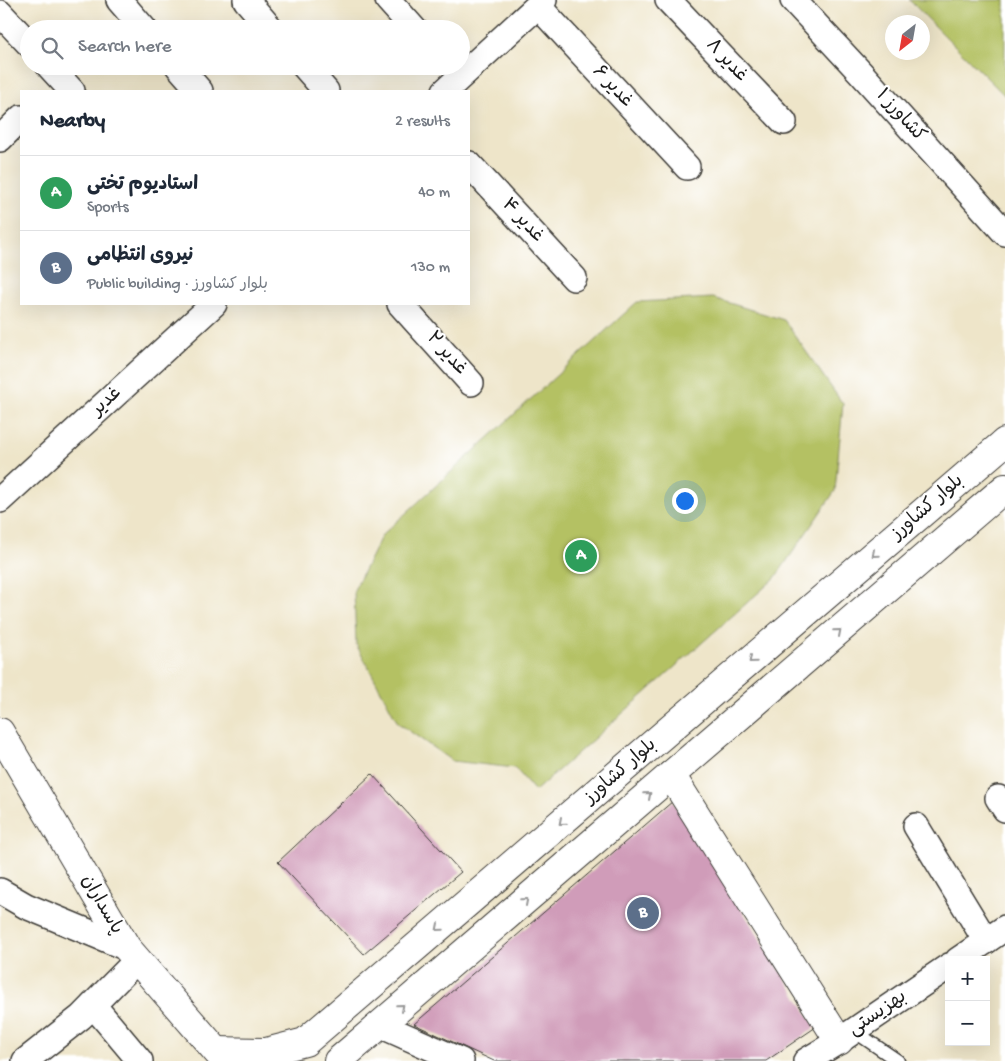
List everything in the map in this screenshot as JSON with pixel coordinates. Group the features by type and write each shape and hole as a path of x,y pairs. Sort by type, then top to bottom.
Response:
{"street":[{"path":"119,0 136,20"},
{"path":"246,0 263,20"},
{"path":"388,0 406,20"},
{"name":"غدیر ۸","path":"668,0 784,122"},
{"name":"کشاورز ۱","path":"793,0 1005,233"},
{"path":"470,61 534,4"},
{"name":"غدیر ۶","path":"534,4 687,167"},
{"path":"0,13 20,34"},
{"path":"186,75 199,90"},
{"path":"312,75 325,90"},
{"path":"0,139 20,119"},
{"name":"غدیر ۴","path":"470,165 574,278"},
{"name":"غدیر","path":"0,500 213,305"},
{"name":"غدیر ۲","path":"401,305 472,383"},
{"name":"بلوار کشاورز","path":"221,1056 266,1052 305,1042 1005,442"},
{"path":"976,467 1003,494"},
{"name":"بلوار کشاورز","path":"338,1061 809,657 1003,494"},
{"path":"787,629 809,657"},
{"name":"پاسداران","path":"0,732 132,954 221,1056"},
{"path":"671,775 846,1036"},
{"path":"916,826 995,934 964,956"},
{"path":"0,891 26,906 132,954 81,1018 25,1061"},
{"path":"459,911 480,939"},
{"name":"بهزیستی","path":"806,1061 945,969"},
{"path":"93,1005 140,1061"},
{"path":"380,1025 461,1061"}],"lane":[{"path":"846,1036 898,1061"}],"green space":[{"path":"909,0 1005,0 1005,96 930,21 930,15 924,15"},
{"path":"713,298 784,320 843,404 835,491 775,578 535,791 515,768 452,761 398,723 356,644 354,590 382,535 637,302"}],"building":[{"path":"372,774 461,872 364,954 278,862"},
{"path":"673,801 816,1027 766,1061 494,1061 414,1024"}],"place":[{"name":"استادیوم تختی","path":"581,556"},
{"name":"نیروی انتظامی","path":"643,913"}]}
